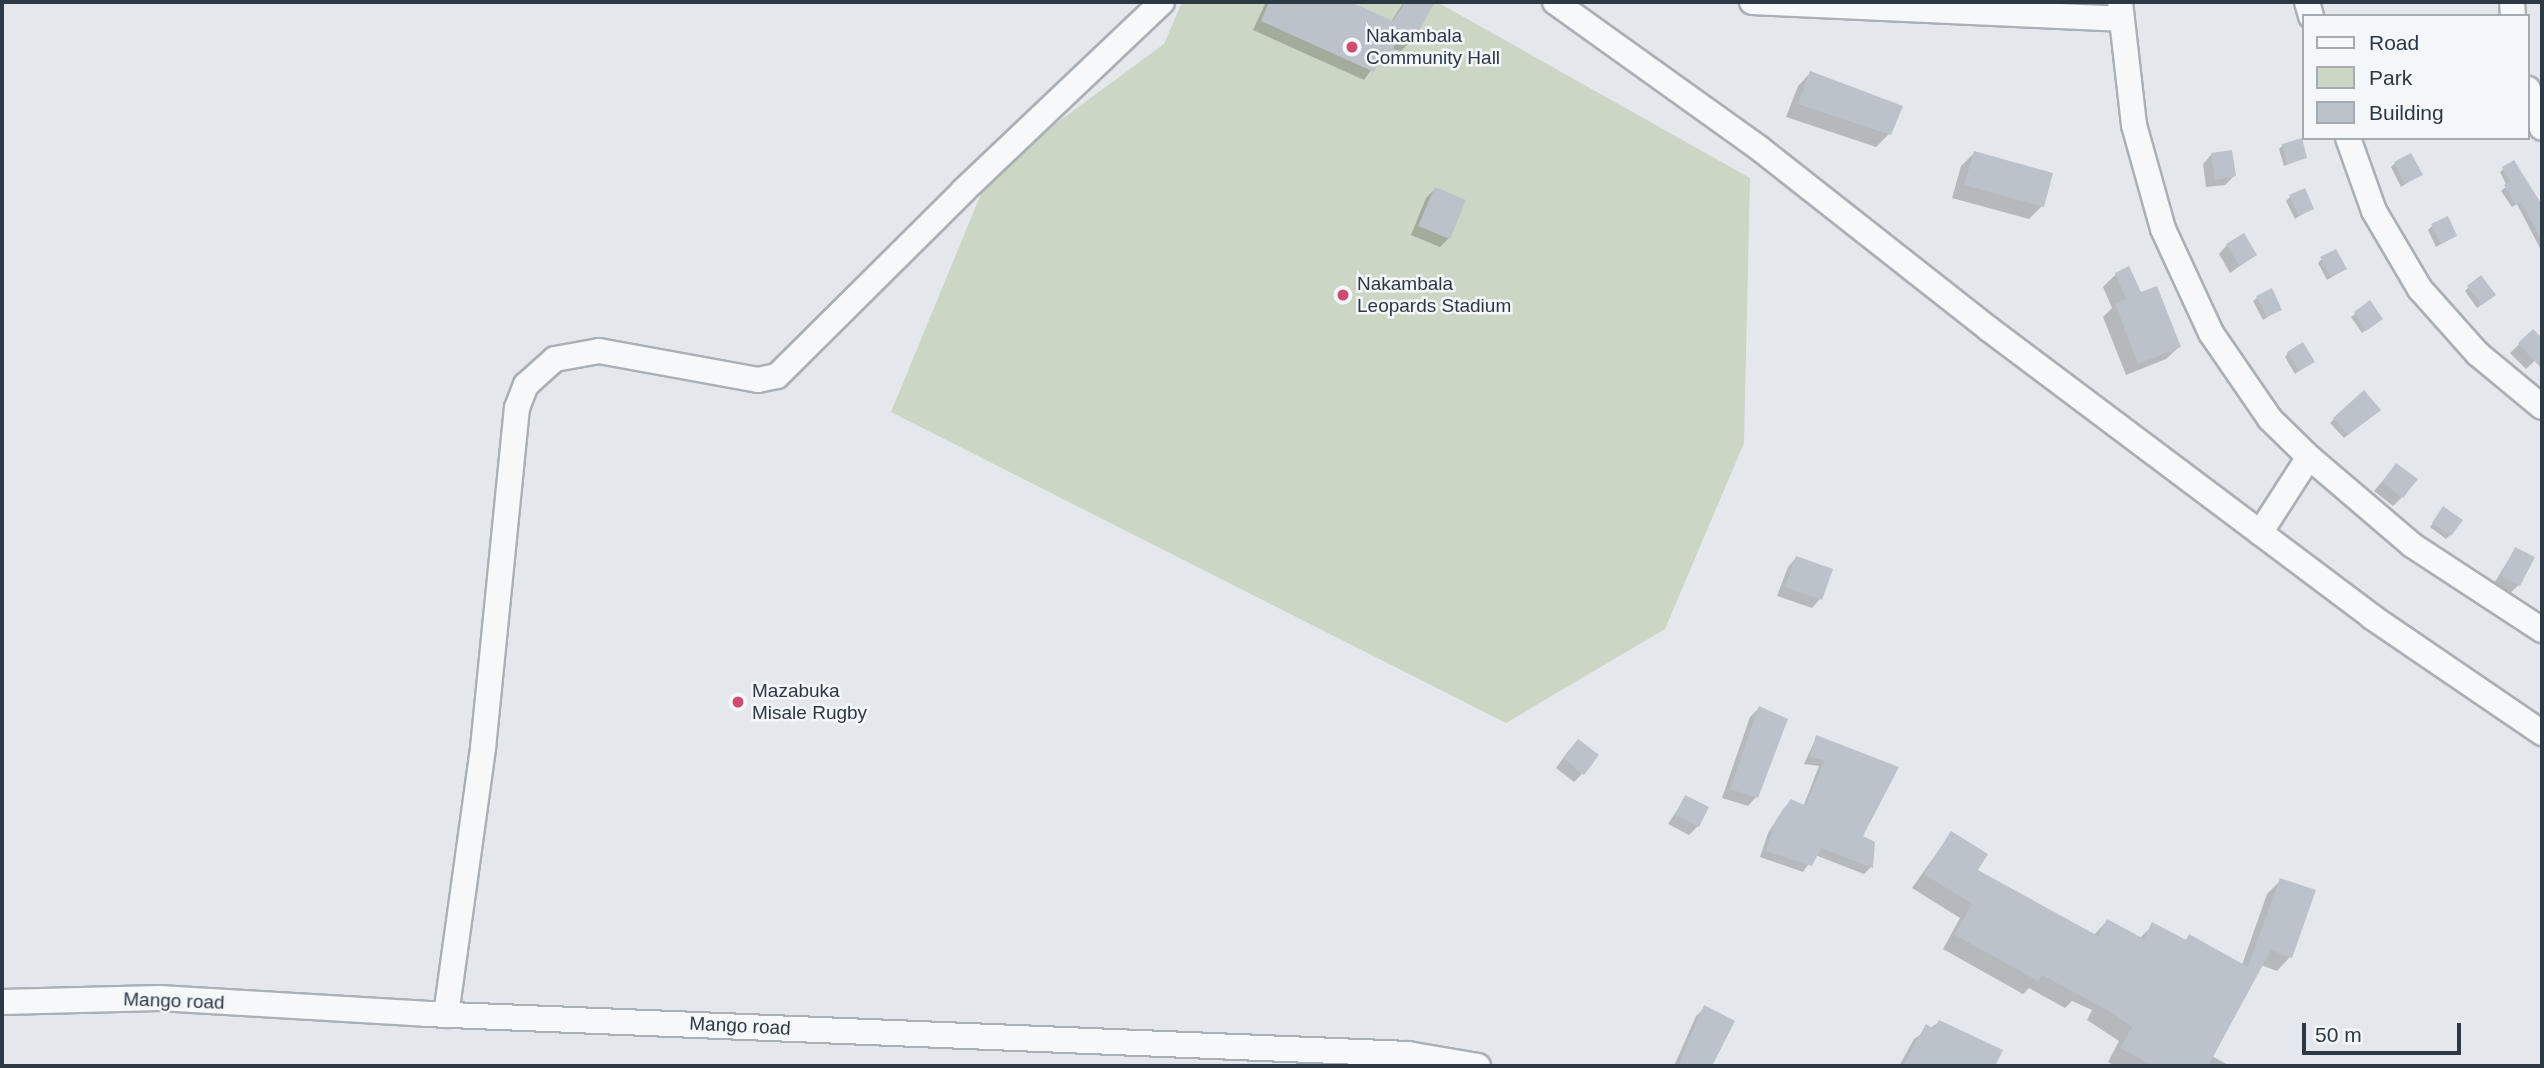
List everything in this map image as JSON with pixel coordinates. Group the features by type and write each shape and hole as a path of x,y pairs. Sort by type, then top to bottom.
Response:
{"street":[{"path":"446,1015 483,748 517,408 526,384 555,359 599,351 758,380 777,376 963,191 1162,2"},
{"path":"1752,2 2120,10 2134,125 2163,229 2211,333 2270,419 2309,457 2412,545 2542,630"},
{"path":"1560,3 1759,148 2372,617 2542,733"},
{"path":"2530,95 2542,128"},
{"path":"2349,140 2374,211 2420,289 2478,354 2542,407"},
{"path":"2260,533 2309,457"},
{"name":"Mango road","path":"2,1002 159,998 446,1015 1408,1054 1473,1065"}],"green space":[{"name":"Nakambala Leopards Stadium","path":"1182,2 1437,2 1750,178 1744,443 1665,629 1506,723 891,412 990,172 1164,44"}],"building":[{"name":"Nakambala Community Hall","path":"1269,2 1351,2 1393,21 1405,2 1435,2 1412,43 1395,40 1392,57 1382,55 1374,72 1261,21"},
{"path":"1810,71 1903,106 1891,135 1798,104"},
{"path":"2302,138 2307,158 2287,164 2282,144"},
{"path":"2232,150 2236,176 2215,180 2211,153"},
{"path":"1974,151 2053,173 2044,207 1964,185"},
{"path":"2411,153 2423,175 2405,184 2394,162"},
{"path":"2514,160 2542,205 2542,241 2521,202 2516,205 2504,185 2510,181 2502,167"},
{"path":"1435,187 1466,200 1450,239 1418,226"},
{"path":"2305,188 2314,209 2299,216 2289,195"},
{"path":"2448,216 2457,236 2441,244 2431,224"},
{"path":"2244,233 2257,255 2240,266 2226,244"},
{"path":"2336,249 2347,269 2331,277 2320,257"},
{"path":"2129,266 2141,292 2157,286 2181,347 2138,364 2115,303 2126,299 2115,273"},
{"path":"2481,275 2496,295 2482,305 2467,286"},
{"path":"2272,288 2282,310 2267,317 2256,296"},
{"path":"2370,300 2383,319 2366,331 2354,312"},
{"path":"2533,329 2542,338 2542,369 2518,343"},
{"path":"2303,342 2315,362 2299,371 2287,352"},
{"path":"2364,390 2381,410 2348,435 2333,418"},
{"path":"2396,463 2418,479 2403,498 2382,482"},
{"path":"2443,506 2463,520 2451,536 2432,523"},
{"path":"2515,547 2535,557 2520,586 2501,576"},
{"path":"1796,556 1833,569 1822,600 1785,587"},
{"path":"1759,706 1788,719 1758,798 1730,789"},
{"path":"1816,735 1899,767 1863,836 1875,842 1873,868 1821,848 1812,866 1766,851 1774,824 1791,799 1806,806 1824,760 1810,757"},
{"path":"1578,739 1599,755 1584,775 1563,758"},
{"path":"1685,795 1709,807 1699,827 1675,815"},
{"path":"1951,831 1988,854 1978,870 2098,936 2107,919 2144,939 2152,922 2186,940 2189,934 2248,967 2280,878 2316,890 2292,958 2271,950 2208,1066 2154,1066 2120,1048 2132,1027 2114,1014 2042,975 2038,981 1955,935 1972,904 1924,874"},
{"path":"1704,1005 1735,1021 1712,1066 1678,1066"},
{"path":"1939,1020 2003,1050 1995,1066 1903,1066 1926,1024 1934,1029"}],"place":[{"name":"Nakambala Community Hall","path":"1352,47"},
{"name":"Nakambala Leopards Stadium","path":"1343,295"},
{"name":"Mazabuka Misale Rugby","path":"738,702"}]}
